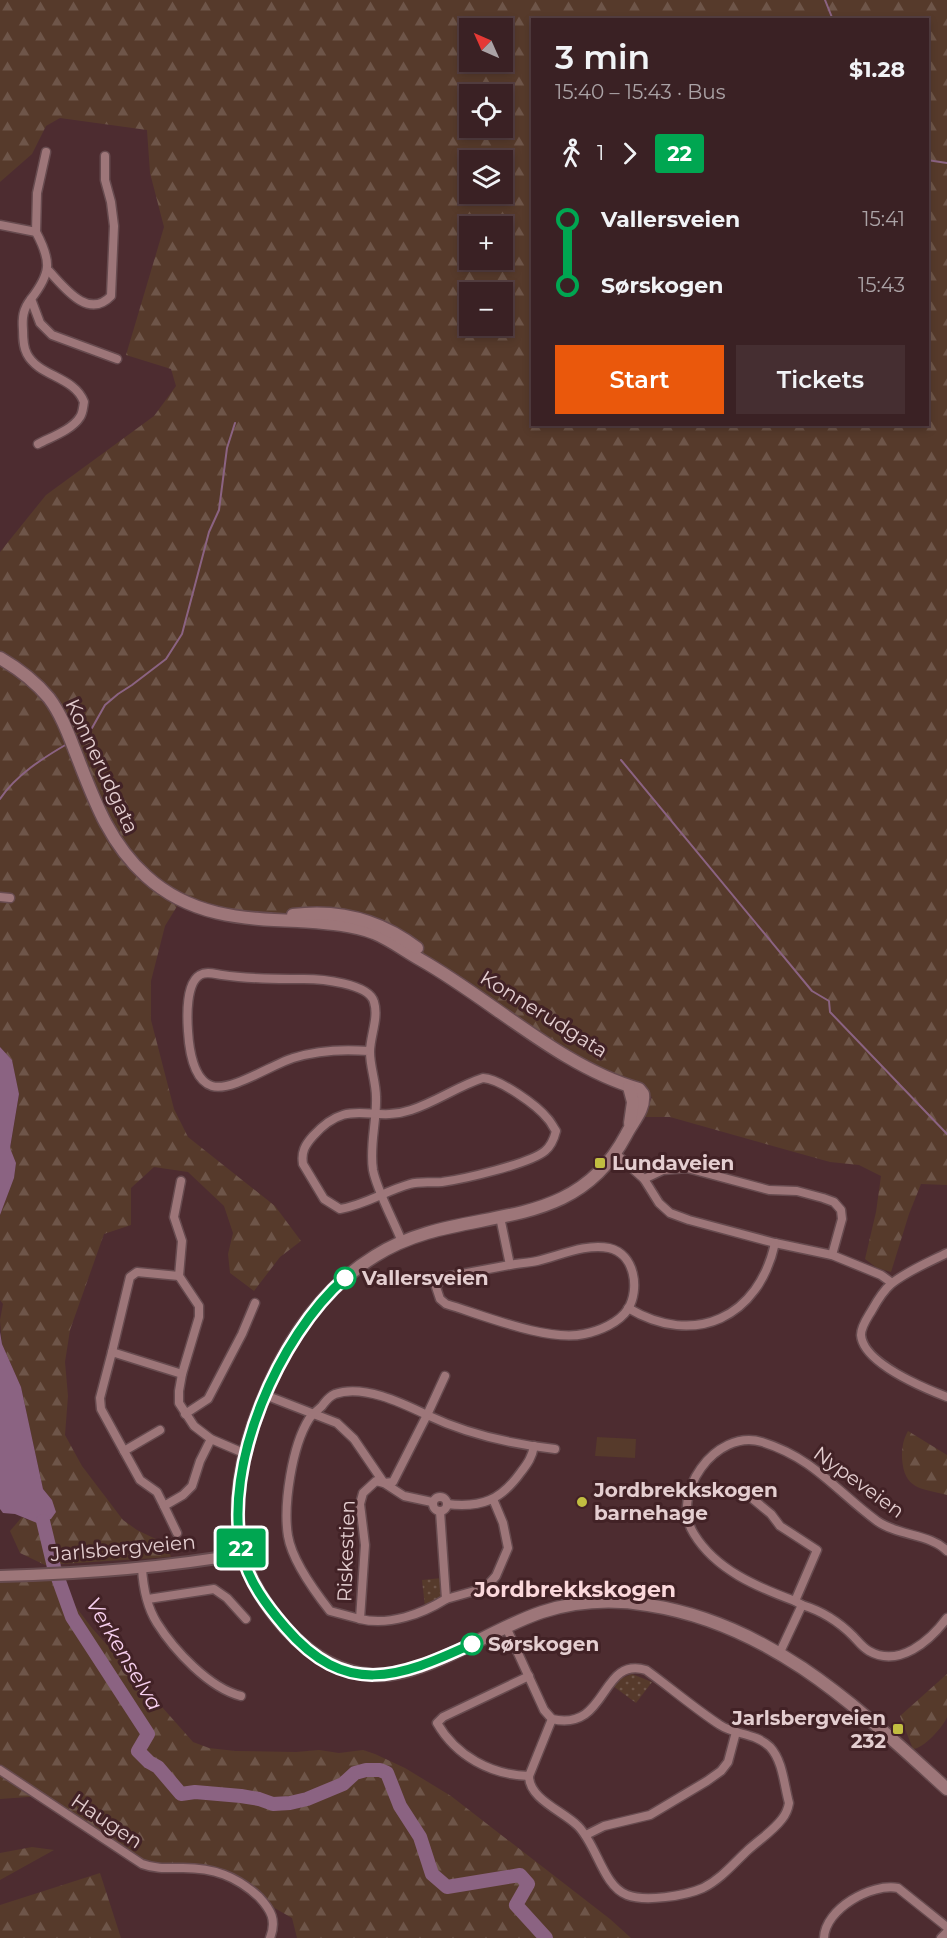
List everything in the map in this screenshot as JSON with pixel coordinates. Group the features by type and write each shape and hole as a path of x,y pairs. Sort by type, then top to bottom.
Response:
{"main road":[{"name":"Konnerudgata","path":"0,658 24,673 56,708 107,829 120,849 138,869 180,900 215,913 248,919 338,924 361,929 393,942 440,970 568,1056 629,1087 633,1102 630,1127 615,1153"},
{"path":"615,1153 595,1177 573,1194 545,1206 440,1230 402,1242 381,1252 359,1267 326,1296 293,1342 265,1395 246,1454 239,1509 242,1554 249,1574 261,1596 289,1631 313,1654 331,1665 350,1672 376,1675 412,1669 506,1627 562,1607 589,1603 627,1602 693,1615 728,1627 780,1652 828,1685 947,1788"}],"street":[{"path":"45,152 36,209 36,232 42,242 49,271 75,297 84,303 94,305 104,303 111,296 114,226 105,180 105,156"},
{"path":"0,225 36,232"},
{"path":"38,444 77,421 81,416 84,402 76,388 33,362 25,352 22,324 24,308 49,271"},
{"path":"31,300 40,322 52,335 117,359"},
{"path":"0,897 10,898"},
{"path":"369,1051 346,1049 312,1053 277,1064 227,1086 214,1087 200,1078 191,1055 188,1010 191,987 200,975 208,973 256,979 317,979 338,981 372,998 375,1003 374,1024 369,1051 376,1086 374,1171 402,1242"},
{"path":"483,1078 491,1078 538,1109 549,1119 556,1131 551,1145 536,1156 502,1168 456,1179 412,1184 382,1195 353,1207 339,1209 334,1206 324,1198 303,1164 304,1146 335,1117 356,1112 395,1114 413,1110 483,1078"},
{"path":"615,1153 644,1179 659,1203 670,1213 775,1243 832,1255 881,1275 892,1283"},
{"path":"644,1179 663,1170 687,1168 769,1190 797,1191 834,1202 841,1210 842,1219 832,1255"},
{"path":"181,1180 174,1217 182,1241 179,1276 199,1306 199,1317 182,1374 179,1403 194,1426 211,1439 246,1454"},
{"path":"500,1217 510,1265"},
{"path":"628,1308 654,1319 683,1325 709,1322 728,1315 749,1299 760,1284 769,1266 775,1243"},
{"path":"593,1247 611,1248 619,1252 632,1269 634,1290 628,1308 614,1322 583,1335 562,1336 492,1320 446,1304 437,1293 436,1287 445,1277 510,1265 593,1247"},
{"path":"947,1253 892,1283 884,1291 861,1332 867,1351 876,1360 910,1380 947,1397"},
{"path":"177,1533 157,1492 140,1480 101,1409 100,1398 130,1277 137,1272 179,1276"},
{"path":"185,1414 208,1399 233,1352 255,1302"},
{"path":"112,1352 182,1374"},
{"name":"Riskestien","path":"445,1376 413,1439 399,1474 393,1482 384,1483 376,1480 363,1493 360,1504 365,1545 360,1619 376,1622 411,1615 433,1607 446,1599 488,1585 496,1576 508,1548 502,1523 492,1499"},
{"path":"360,1619 330,1611 298,1564 288,1535 287,1511 292,1467 303,1431 313,1414 332,1395 358,1392 392,1399 475,1433 555,1449"},
{"path":"265,1395 337,1424 354,1439 384,1483 404,1496 432,1502"},
{"path":"124,1451 160,1430"},
{"path":"164,1506 183,1495 192,1486 200,1461 211,1439"},
{"name":"Nypeveien","path":"947,1551 932,1540 889,1529 868,1514 828,1478 791,1454 759,1441 734,1442 723,1447 702,1465 692,1488 688,1512 693,1533 712,1556 735,1573 764,1589 830,1617 869,1651 885,1656 903,1655 915,1649 939,1629 947,1618"},
{"path":"447,1504 465,1506 499,1496 532,1458 534,1446"},
{"path":"748,1495 771,1514 780,1526 816,1550 780,1652"},
{"path":"432,1502 437,1497 446,1499 446,1508 440,1511"},
{"path":"432,1502 434,1508 440,1511"},
{"path":"440,1511 446,1599"},
{"name":"Jarlsbergveien","path":"0,1576 51,1575 142,1568 242,1554"},
{"path":"142,1568 148,1599 156,1622 201,1675 226,1692 241,1696"},
{"path":"148,1599 214,1589 227,1598 246,1619"},
{"path":"506,1627 544,1710 552,1719 572,1721 584,1716 619,1674 636,1668 646,1670 719,1724 760,1739 777,1756 789,1803 788,1808 780,1821 719,1878 702,1888 654,1899 625,1895 609,1881 597,1852 586,1834 535,1792 530,1783 530,1776 552,1719"},
{"path":"528,1676 437,1723 453,1746 494,1771 530,1776"},
{"path":"586,1834 604,1826 650,1815 707,1781 721,1771 728,1762 736,1732"},
{"name":"Haugen","path":"0,1770 142,1864 157,1868 206,1869 236,1879 269,1908 274,1923 270,1938"},
{"path":"824,1938 826,1925 841,1907 877,1888 889,1886 898,1888 947,1927"},
{"path":"941,1938 947,1932"}],"green space":[{"path":"0,0 947,0 947,1185 921,1184 891,1272 877,1268 865,1259 876,1212 881,1176 859,1165 830,1162 670,1117 644,1117 652,1097 589,1069 398,940 179,903 165,926 151,981 151,1020 174,1109 188,1137 275,1206 301,1241 280,1257 254,1291 230,1273 228,1254 233,1233 224,1206 188,1172 154,1167 131,1188 131,1225 104,1234 70,1330 65,1362 68,1396 65,1435 82,1466 123,1520 137,1530 166,1544 171,1557 45,1565 20,1553 10,1531 22,1517 28,1520 52,1500 43,1489 21,1387 2,1344 0,1320 3,1304 0,1300 0,1215 14,1178 16,1163 10,1149 19,1095 12,1060 0,1047 0,552 46,495 154,416 176,386 171,369 126,355 164,227 150,173 147,130 60,118 46,126 32,154 0,182"},
{"path":"908,1431 947,1455 947,1495 922,1489 910,1482 906,1476 902,1454"},
{"path":"597,1437 636,1439 635,1458 595,1456"},
{"path":"0,1578 56,1581 92,1628 193,1742 209,1748 235,1751 319,1750 339,1753 363,1750 375,1754 405,1768 451,1796 610,1919 631,1938 297,1938 292,1918 201,1866 147,1864 42,1796 0,1799"},
{"path":"442,1578 441,1598 425,1607 422,1580"},
{"path":"632,1674 652,1682 636,1703 613,1686 622,1678"},
{"path":"947,1674 947,1717 933,1736 913,1749 900,1716"},
{"path":"32,1847 54,1850 0,1880 0,1853"},
{"path":"100,1873 121,1938 0,1938 0,1905"}],"shaded area":[{"path":"0,1047 12,1060 19,1094 10,1148 16,1163 14,1178 0,1215"},
{"path":"0,1332 2,1344 21,1387 43,1489 52,1500 56,1512 51,1519 37,1523 15,1514 3,1513 0,1509"}],"waterway":[{"path":"825,0 832,18"},
{"path":"929,160 947,163"},
{"path":"75,739 92,728 105,705 166,659 182,634 209,532 219,510 227,448 235,423"},
{"path":"0,799 6,790 39,761 67,744"},
{"path":"621,760 812,991 829,1001 830,1012 947,1134"},
{"name":"Verkenselva","path":"43,1521 54,1567 72,1617 148,1734 138,1751 158,1767 181,1794 195,1792 241,1796 273,1804 290,1803 307,1799 343,1784 355,1773 380,1770 387,1773 400,1806 420,1837 432,1874 447,1887 520,1875 528,1884 516,1905 546,1938"}],"bus line":[{"name":"22","path":"345,1278 317,1306 293,1342 265,1395 253,1428 242,1472 239,1500 239,1530 245,1564 261,1596 289,1631 313,1654 340,1669 376,1675 401,1673 472,1644"}],"place":[{"name":"Lundaveien","path":"600,1163"},
{"name":"Vallersveien","path":"345,1278"},
{"name":"Jordbrekkskogen barnehage","path":"582,1502"},
{"name":"Sørskogen","path":"472,1644"},
{"name":"Jarlsbergveien 232","path":"898,1729"}],"district":[{"name":"Jordbrekkskogen","path":"575,1589"}]}
